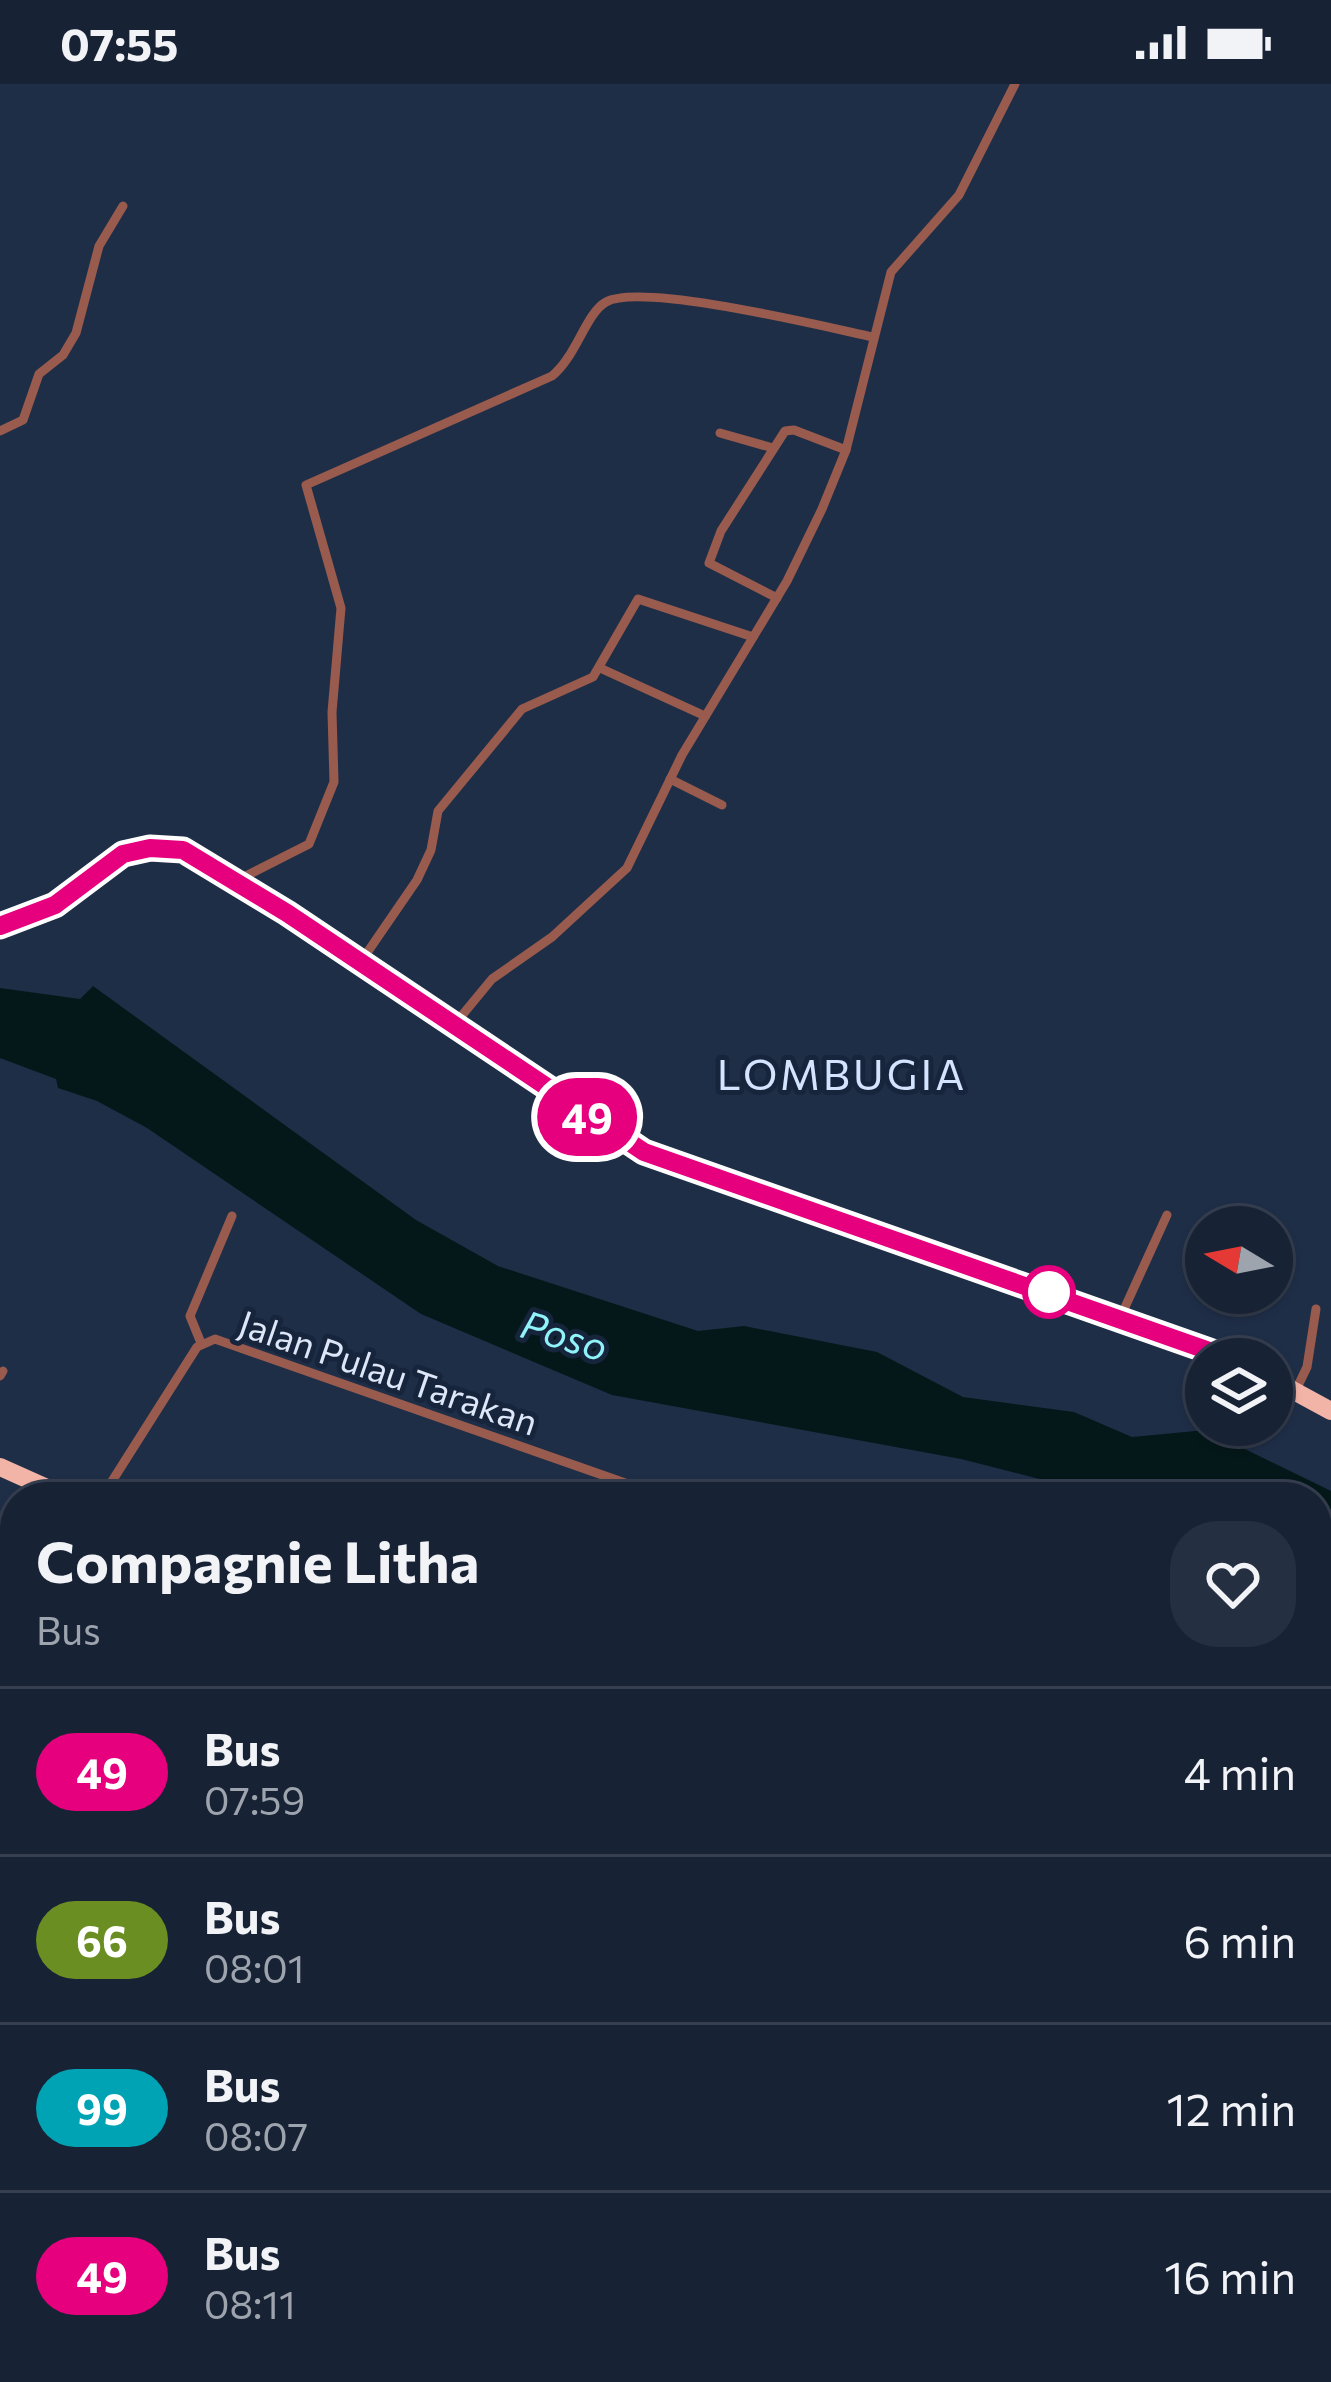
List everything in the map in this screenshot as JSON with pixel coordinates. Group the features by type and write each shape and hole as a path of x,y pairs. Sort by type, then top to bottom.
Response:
{"highway":[{"path":"0,926 55,905 131,851 183,850 236,880 644,1152 1185,1341"},
{"path":"1295,1392 1331,1411"},
{"path":"0,1467 34,1482"}],"street":[{"path":"454,1024 492,979 552,937 621,875 705,716 777,598 846,450 891,272 959,195 1015,84"},
{"path":"0,431 23,420 39,374 69,347 84,316 99,246 123,206"},
{"path":"236,880 309,844 334,782 332,712 341,608 306,485 552,376 572,357 594,314 608,300 646,298 714,305 873,337"},
{"path":"777,598 708,560 773,448 792,429 846,450"},
{"path":"720,433 773,448"},
{"path":"360,963 417,880 431,850 437,812 456,795 525,707 584,683 600,668 639,598 753,637"},
{"path":"600,668 705,716"},
{"path":"670,779 722,805"},
{"path":"1121,1316 1167,1215"},
{"path":"201,1343 190,1316 232,1216"},
{"path":"1295,1392 1308,1362 1316,1309"},
{"name":"Jalan Pulau Tarakan","path":"112,1482 201,1343 214,1339 623,1482"}],"water":[{"name":"Poso","path":"93,986 416,1220 498,1266 698,1331 744,1326 877,1352 963,1397 1074,1412 1132,1437 1185,1432 1185,1446 1239,1446 1313,1482 1051,1482 961,1459 612,1395 421,1314 147,1128 97,1101 58,1088 56,1079 0,1058 0,988 80,999"}],"bus line":[{"name":"49","path":"0,926 55,905 123,854 150,848 183,850 287,913 644,1152 1185,1340"}],"district":[{"name":"LOMBUGIA","path":"842,1073"}]}
